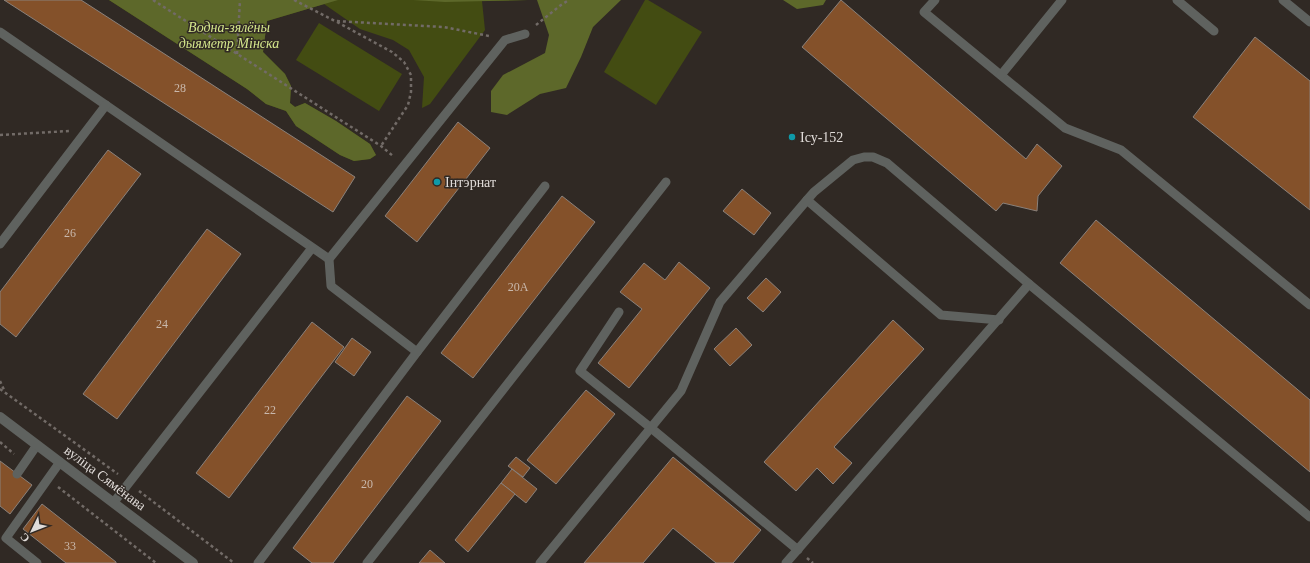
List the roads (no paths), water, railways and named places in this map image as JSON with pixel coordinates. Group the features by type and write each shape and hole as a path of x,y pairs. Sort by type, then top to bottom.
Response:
{"street":[{"name":"вуліца Сямёнава","path":"0,417 193,563"}],"lane":[{"path":"935,0 924,12 1065,128 1121,150 1310,305"},
{"path":"1001,75 1062,0"},
{"path":"1177,0 1214,32"},
{"path":"1283,0 1310,22"},
{"path":"0,32 329,259"},
{"path":"418,352 331,286 329,259 505,40 525,34"},
{"path":"0,244 106,105"},
{"path":"540,563 681,391 720,302 806,200 853,160 864,157 874,157 887,163 1029,284 1310,517"},
{"path":"367,563 666,182"},
{"path":"258,563 545,186"},
{"path":"806,200 941,315 998,320"},
{"path":"114,502 312,248"},
{"path":"786,563 1029,284"},
{"path":"619,312 580,371 798,550"},
{"path":"17,474 37,445"},
{"path":"37,563 6,538 60,462"}],"place":[{"name":"Ісу-152","path":"792,137"},
{"name":"Інтэрнат","path":"437,182"}],"park label":[{"name":"Водна-зялёны дыяметр Мінска","path":"229,36"}]}
